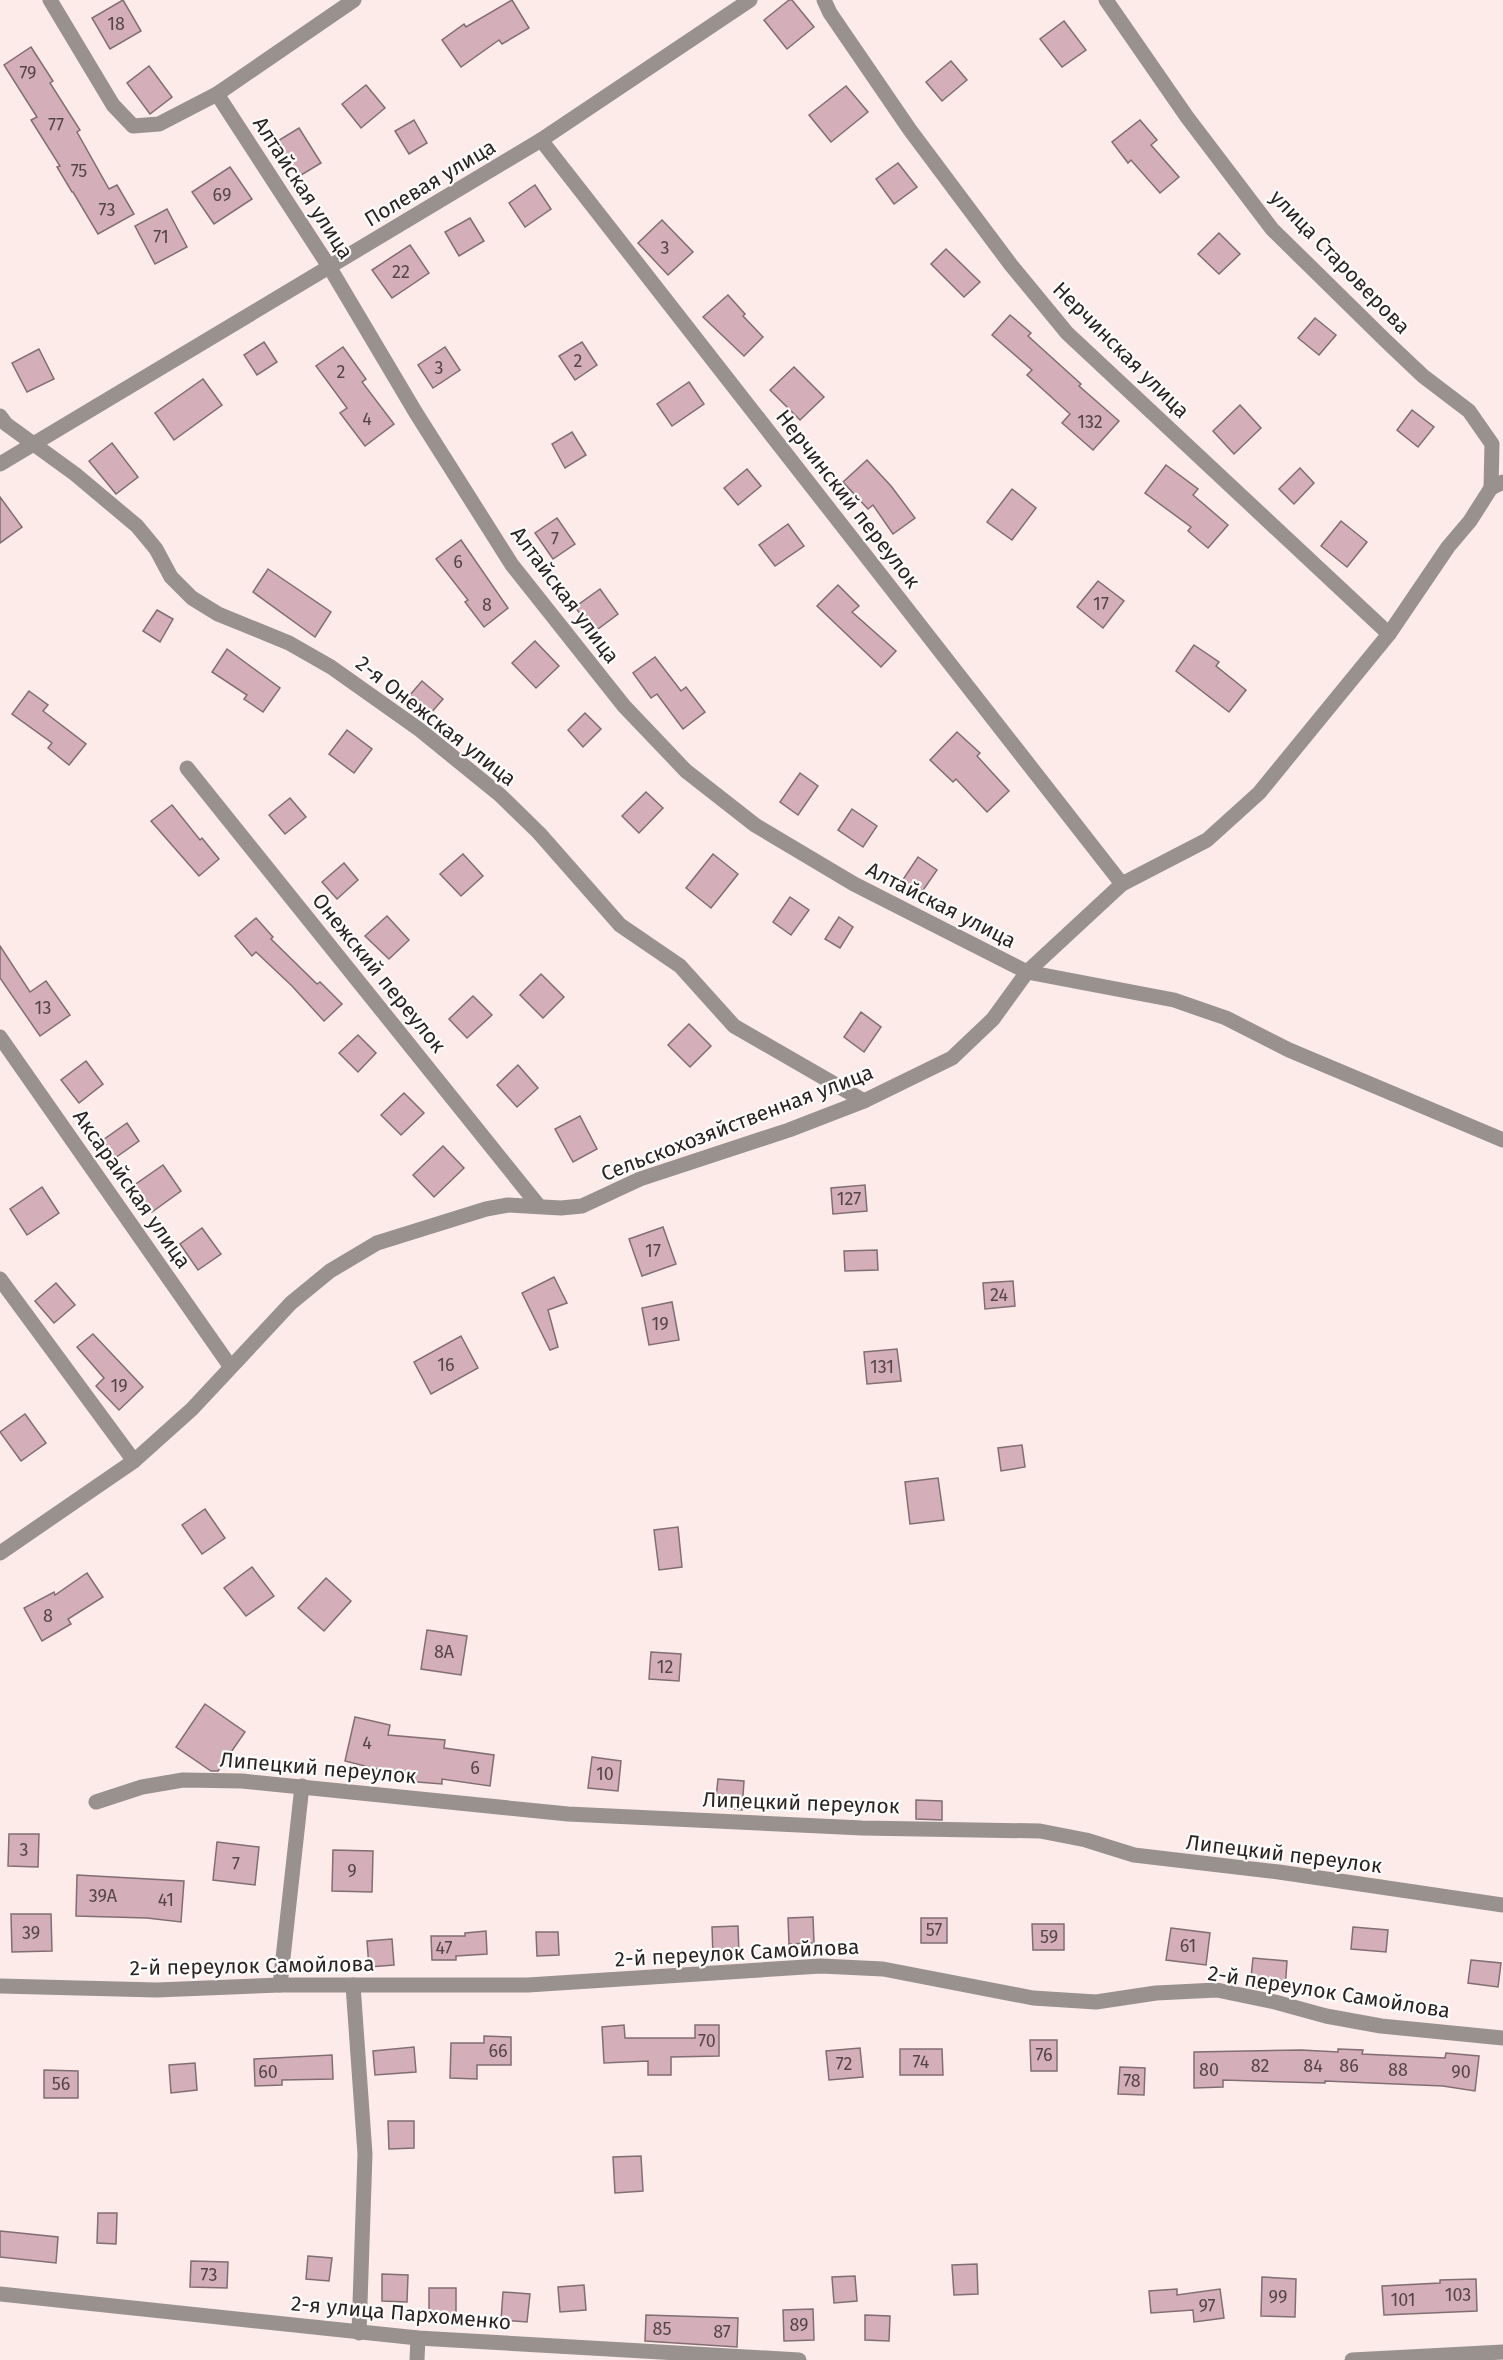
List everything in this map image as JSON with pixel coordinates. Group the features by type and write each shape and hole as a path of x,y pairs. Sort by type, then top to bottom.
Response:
{"street":[{"path":"50,0 113,105 133,126 159,124 217,94 354,0"},
{"name":"Полевая улица","path":"0,464 541,140 750,0"},
{"name":"Нерчинская улица","path":"824,0 830,13 910,130 1011,266 1067,333 1389,634"},
{"name":"улица Староверова","path":"1106,0 1187,117 1272,229 1423,376 1469,411 1492,444 1497,485"},
{"name":"Алтайская улица","path":"217,94 330,268 416,413 512,565 624,706 686,771 754,825 854,884 1027,972 1174,1000 1226,1018 1289,1050 1503,1140"},
{"name":"Нерчинский переулок","path":"541,140 1122,884"},
{"name":"2-я Онежская улица","path":"2,423 75,474 137,526 156,549 171,577 192,598 218,614 289,643 331,667 420,730 500,795 539,833 620,925 680,966 734,1026 864,1101"},
{"name":"Сельскохозяйственная улица","path":"0,1553 134,1461 192,1409 230,1366 291,1304 330,1271 378,1243 486,1209 508,1205 561,1208 582,1206 640,1179 789,1130 864,1101 952,1058 993,1018 1027,972 1122,884 1207,840 1259,793 1389,634 1448,547 1497,485"},
{"name":"Онежский переулок","path":"187,768 538,1205"},
{"name":"Аксарайская улица","path":"0,1037 230,1366"},
{"path":"0,1279 134,1461"},
{"name":"Липецкий переулок","path":"96,1802 142,1787 183,1780 242,1781 568,1814 862,1828 1040,1832 1086,1840 1134,1855 1279,1872 1503,1905"},
{"path":"280,1985 303,1786"},
{"name":"2-й переулок Самойлова","path":"0,1986 157,1990 280,1985 528,1985 821,1966 894,1971 1033,1998 1096,2002 1156,1993 1217,1990 1326,2016 1381,2026 1503,2038"},
{"path":"353,1985 365,2154 359,2332"},
{"name":"2-я улица Пархоменко","path":"0,2294 418,2338 800,2360"},
{"path":"417,2360 418,2338"},
{"path":"1352,2360 1503,2352"}],"building":[{"path":"123,0 141,31 110,49 92,18"},
{"path":"512,0 529,28 502,44 499,40 461,67 442,40 464,24 466,27"},
{"path":"792,0 814,27 787,49 764,20"},
{"path":"1064,21 1086,50 1062,67 1040,39"},
{"path":"31,47 53,81 50,83 80,130 77,132 109,189 117,185 134,214 98,234 31,120 37,117 4,65"},
{"path":"951,61 967,80 942,101 926,82"},
{"path":"149,66 172,97 150,114 127,83"},
{"path":"366,85 385,108 361,128 342,104"},
{"path":"846,86 868,112 831,142 809,115"},
{"path":"414,120 427,143 409,154 395,131"},
{"path":"1140,120 1157,140 1151,145 1179,177 1160,193 1131,160 1128,163 1112,142"},
{"path":"299,128 321,163 298,177 276,142"},
{"path":"898,163 917,187 894,204 876,179"},
{"path":"230,167 252,199 214,224 192,192"},
{"path":"535,185 551,209 525,227 509,203"},
{"path":"167,209 187,247 155,264 135,226"},
{"path":"470,218 484,241 459,256 445,232"},
{"path":"662,220 693,252 668,275 638,243"},
{"path":"1219,233 1240,254 1219,274 1198,254"},
{"path":"410,245 429,273 392,298 372,270"},
{"path":"946,249 980,282 964,297 931,264"},
{"path":"728,295 745,314 743,316 763,337 744,356 703,317"},
{"path":"1010,315 1031,333 1028,336 1081,384 1079,386 1119,421 1093,450 1062,423 1070,414 1027,375 1032,370 992,335"},
{"path":"1315,318 1336,335 1319,355 1298,338"},
{"path":"264,342 277,362 257,375 244,355"},
{"path":"582,342 597,365 575,380 559,356"},
{"path":"343,347 366,379 362,382 394,424 365,446 340,413 347,408 316,366"},
{"path":"445,347 460,370 433,388 418,365"},
{"path":"39,349 54,379 27,392 12,363"},
{"path":"794,367 824,397 800,420 770,390"},
{"path":"203,379 222,405 174,440 155,413"},
{"path":"689,382 704,404 672,426 657,404"},
{"path":"1240,405 1261,428 1234,454 1213,431"},
{"path":"1412,410 1434,427 1418,447 1397,430"},
{"path":"572,432 586,455 565,468 552,444"},
{"path":"112,443 138,477 116,494 89,461"},
{"path":"867,460 891,486 915,518 893,534 873,505 868,509 843,482"},
{"path":"1166,465 1198,489 1193,495 1228,525 1208,548 1188,531 1191,527 1145,493"},
{"path":"1300,468 1314,483 1294,504 1279,489"},
{"path":"747,469 761,486 738,505 724,488"},
{"path":"1012,489 1036,508 1012,540 987,522"},
{"path":"0,497 22,527 0,543"},
{"path":"557,518 575,544 553,559 535,533"},
{"path":"1341,521 1367,542 1347,567 1321,546"},
{"path":"788,524 804,546 775,566 759,545"},
{"path":"461,540 508,608 484,627 465,602 468,600 436,559"},
{"path":"268,569 331,612 315,637 253,592"},
{"path":"1098,581 1124,601 1103,628 1077,607"},
{"path":"838,585 859,606 852,612 896,651 881,667 817,606"},
{"path":"600,589 618,614 594,632 575,607"},
{"path":"157,610 173,619 160,642 143,631"},
{"path":"535,641 559,666 536,688 512,663"},
{"path":"1194,645 1219,662 1216,666 1246,690 1229,712 1176,671"},
{"path":"227,649 280,688 263,712 244,699 247,695 212,672"},
{"path":"655,657 681,691 686,687 705,712 683,729 657,694 651,698 633,673"},
{"path":"422,681 443,699 424,721 403,703"},
{"path":"29,691 48,705 43,711 86,744 69,765 48,748 52,743 12,714"},
{"path":"585,713 601,729 583,747 568,730"},
{"path":"347,730 372,749 354,773 329,754"},
{"path":"957,732 980,753 977,756 1009,791 987,812 956,779 953,782 930,760"},
{"path":"800,773 818,786 798,815 780,802"},
{"path":"646,792 663,808 639,833 622,816"},
{"path":"290,798 306,817 285,834 269,815"},
{"path":"172,805 200,840 202,838 219,859 199,876 151,821"},
{"path":"852,809 877,826 863,847 838,830"},
{"path":"463,854 483,876 461,896 440,874"},
{"path":"713,854 738,874 711,908 686,888"},
{"path":"918,857 937,870 917,899 898,887"},
{"path":"344,863 358,880 337,899 322,882"},
{"path":"790,897 809,910 791,935 773,922"},
{"path":"387,916 409,940 389,959 365,936"},
{"path":"839,917 853,927 840,948 825,939"},
{"path":"256,918 273,937 271,939 317,984 320,982 342,1004 324,1021 292,986 256,952 252,956 235,936"},
{"path":"0,946 30,992 46,981 70,1015 40,1036 0,978"},
{"path":"541,974 564,997 543,1018 520,995"},
{"path":"473,996 492,1015 467,1038 449,1019"},
{"path":"861,1012 881,1027 864,1052 844,1037"},
{"path":"689,1024 711,1046 690,1067 668,1045"},
{"path":"358,1035 376,1053 358,1072 339,1053"},
{"path":"86,1061 103,1084 79,1103 61,1080"},
{"path":"518,1065 538,1088 517,1107 497,1085"},
{"path":"404,1093 424,1113 401,1135 381,1115"},
{"path":"580,1116 597,1149 573,1162 555,1129"},
{"path":"127,1123 139,1141 115,1158 103,1140"},
{"path":"443,1146 464,1168 434,1197 413,1175"},
{"path":"163,1165 181,1191 152,1212 133,1186"},
{"path":"865,1185 867,1211 833,1214 831,1188"},
{"path":"42,1187 59,1213 27,1235 10,1209"},
{"path":"663,1227 676,1264 642,1276 629,1239"},
{"path":"202,1228 221,1254 198,1270 180,1244"},
{"path":"877,1250 878,1270 845,1271 844,1251"},
{"path":"554,1277 567,1303 548,1310 558,1347 550,1350 522,1293"},
{"path":"1013,1281 1015,1306 985,1309 983,1283"},
{"path":"56,1283 75,1305 54,1323 35,1301"},
{"path":"672,1302 679,1340 649,1345 642,1308"},
{"path":"93,1334 143,1387 119,1410 96,1386 104,1378 77,1347"},
{"path":"461,1336 478,1368 431,1394 414,1362"},
{"path":"897,1349 901,1381 867,1384 864,1352"},
{"path":"25,1414 46,1443 21,1461 0,1432"},
{"path":"1022,1445 1025,1467 1001,1471 998,1448"},
{"path":"938,1478 944,1520 910,1524 905,1482"},
{"path":"205,1509 225,1538 202,1554 182,1525"},
{"path":"678,1527 682,1567 659,1570 654,1530"},
{"path":"252,1567 274,1596 246,1616 224,1588"},
{"path":"87,1573 103,1597 68,1619 71,1624 42,1641 24,1608 54,1592 55,1595"},
{"path":"326,1578 351,1601 324,1631 298,1608"},
{"path":"427,1630 467,1636 461,1675 421,1669"},
{"path":"651,1652 681,1654 679,1681 649,1679"},
{"path":"205,1704 245,1732 218,1771 211,1771 176,1747"},
{"path":"355,1717 390,1725 388,1735 445,1740 444,1748 494,1755 490,1786 442,1779 442,1784 405,1781 405,1776 345,1761"},
{"path":"592,1757 621,1761 618,1791 588,1788"},
{"path":"718,1779 744,1781 742,1810 715,1807"},
{"path":"916,1800 942,1801 942,1820 916,1819"},
{"path":"9,1834 39,1834 38,1867 8,1866"},
{"path":"217,1842 259,1847 255,1885 213,1880"},
{"path":"333,1850 373,1851 372,1892 332,1891"},
{"path":"77,1875 184,1881 181,1922 147,1918 76,1916"},
{"path":"11,1914 51,1914 52,1951 12,1952"},
{"path":"813,1917 814,1943 789,1944 788,1918"},
{"path":"921,1918 947,1918 947,1943 921,1943"},
{"path":"1032,1924 1064,1924 1064,1950 1033,1950"},
{"path":"738,1926 739,1955 713,1956 712,1927"},
{"path":"1353,1927 1388,1930 1386,1952 1351,1949"},
{"path":"1171,1928 1210,1933 1206,1965 1166,1960"},
{"path":"486,1931 487,1954 456,1956 456,1960 432,1960 431,1936 465,1936 465,1933"},
{"path":"536,1932 558,1932 559,1955 537,1956"},
{"path":"392,1939 394,1965 369,1967 367,1941"},
{"path":"1253,1958 1287,1961 1285,1991 1250,1987"},
{"path":"1471,1960 1501,1963 1498,1987 1468,1983"},
{"path":"624,2025 625,2038 695,2038 695,2025 719,2025 719,2056 671,2057 671,2075 648,2075 648,2061 604,2063 602,2027"},
{"path":"484,2036 511,2037 511,2065 477,2065 477,2079 450,2078 451,2043 484,2043"},
{"path":"1030,2040 1057,2040 1057,2071 1031,2071"},
{"path":"414,2047 416,2072 375,2075 373,2051"},
{"path":"860,2048 863,2077 829,2080 826,2051"},
{"path":"900,2049 942,2049 943,2075 900,2075"},
{"path":"1338,2049 1363,2050 1362,2054 1445,2058 1446,2053 1479,2056 1475,2091 1443,2086 1325,2081 1325,2083 1223,2080 1223,2087 1194,2088 1194,2052 1301,2050 1338,2052"},
{"path":"332,2055 333,2079 282,2080 282,2085 255,2086 254,2059"},
{"path":"195,2063 197,2090 171,2093 169,2065"},
{"path":"1120,2067 1145,2068 1144,2095 1118,2094"},
{"path":"44,2070 78,2071 78,2098 44,2098"},
{"path":"388,2121 414,2121 414,2148 389,2149"},
{"path":"641,2156 643,2191 615,2193 613,2157"},
{"path":"98,2213 117,2213 116,2244 97,2243"},
{"path":"0,2231 58,2237 56,2263 0,2257"},
{"path":"308,2256 332,2258 329,2281 306,2279"},
{"path":"191,2261 228,2262 227,2288 190,2287"},
{"path":"977,2264 978,2294 954,2295 952,2265"},
{"path":"382,2274 408,2275 407,2302 382,2301"},
{"path":"855,2276 857,2301 834,2303 832,2277"},
{"path":"1262,2277 1296,2279 1295,2317 1261,2316"},
{"path":"1476,2279 1477,2311 1384,2315 1382,2286"},
{"path":"584,2285 586,2310 560,2312 558,2287"},
{"path":"429,2288 456,2288 456,2316 429,2316"},
{"path":"1177,2289 1177,2295 1220,2289 1224,2318 1194,2322 1193,2310 1151,2313 1149,2291"},
{"path":"503,2292 530,2294 527,2322 501,2320"},
{"path":"813,2309 814,2340 784,2341 783,2310"},
{"path":"646,2315 738,2318 737,2347 645,2341"},
{"path":"865,2315 890,2316 889,2341 865,2340"}]}
